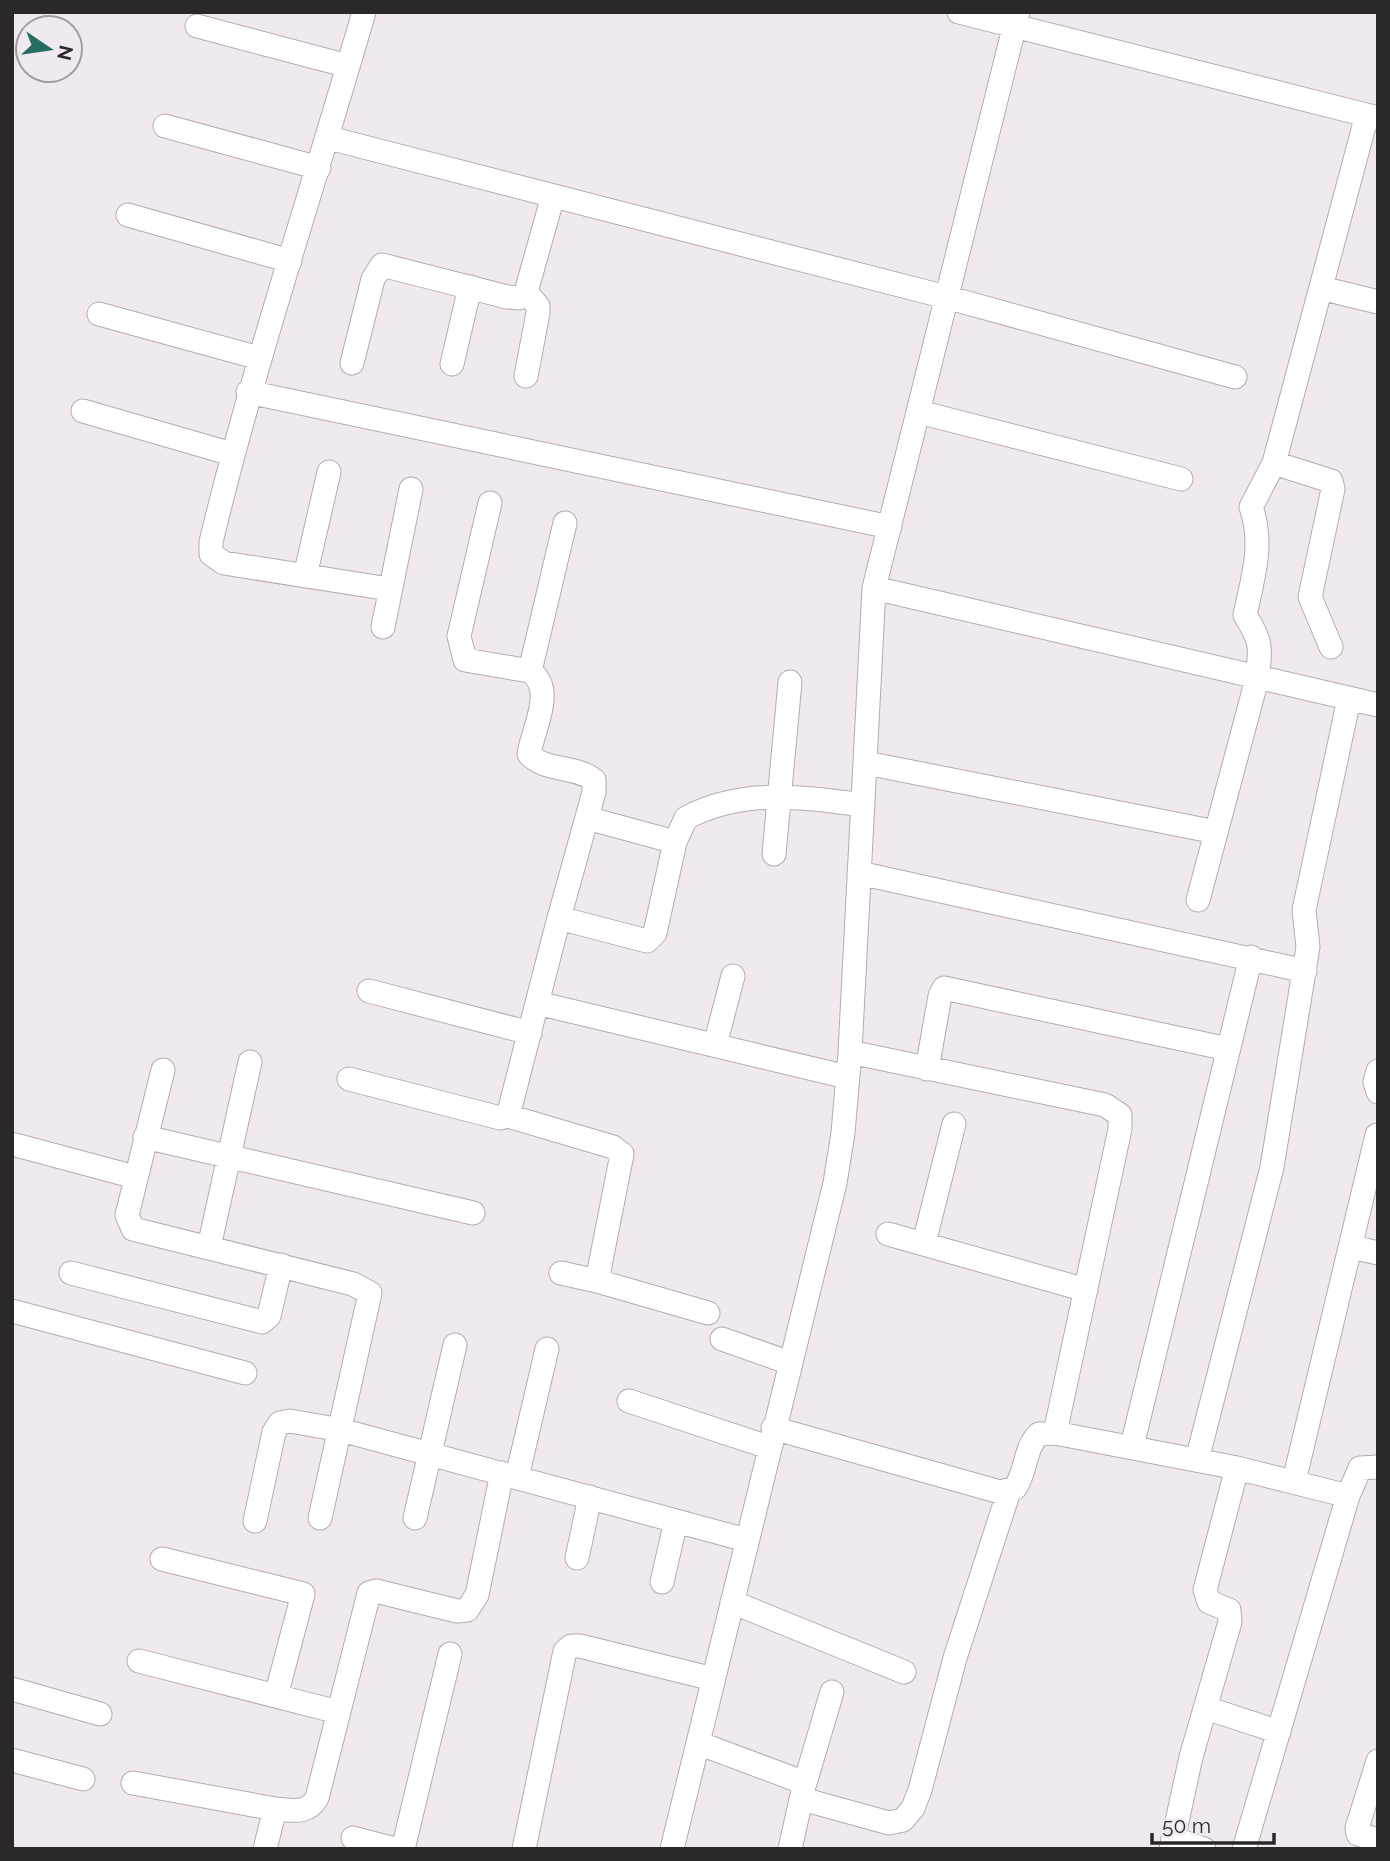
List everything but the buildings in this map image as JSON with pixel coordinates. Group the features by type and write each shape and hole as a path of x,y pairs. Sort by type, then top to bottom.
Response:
{"street":[{"path":"364,12 329,138 248,392 211,554 224,563 389,589"},
{"path":"959,12 1016,19 1372,116 1321,288 1274,463 1251,507 1259,528 1256,564 1245,615 1259,638 1261,647 1257,678 1198,900"},
{"path":"672,1849 835,1183 849,1052 874,588 1016,19"},
{"path":"197,26 348,66"},
{"path":"165,126 319,168"},
{"path":"329,138 946,297 1235,377"},
{"path":"352,363 373,279 382,265 519,298 526,292 553,195"},
{"path":"128,215 290,261"},
{"path":"452,364 470,287"},
{"path":"1321,288 1378,302"},
{"path":"526,292 538,306 526,376"},
{"path":"99,314 259,358"},
{"path":"248,392 890,527"},
{"path":"83,411 232,454"},
{"path":"919,411 1181,479"},
{"path":"1274,463 1331,481 1333,489 1310,597 1331,646"},
{"path":"305,576 329,472"},
{"path":"383,627 411,489"},
{"path":"490,503 459,636 465,660 530,671 543,686 529,754 536,762 586,774 594,780 587,818 508,1116"},
{"path":"530,671 565,523"},
{"path":"874,588 1378,705"},
{"path":"774,854 790,682"},
{"path":"1198,1460 1272,1167 1308,947 1304,910 1349,699"},
{"path":"866,763 1216,832"},
{"path":"559,918 643,941 651,938 675,842 686,818 696,812 743,799 780,795 863,805"},
{"path":"587,818 675,842"},
{"path":"859,873 1305,971"},
{"path":"1132,1446 1251,957"},
{"path":"715,1045 733,976"},
{"path":"927,1069 940,996 944,988 1228,1049"},
{"path":"369,990 530,1033"},
{"path":"537,1003 847,1077"},
{"path":"849,1052 1105,1105 1120,1115 1120,1129 1055,1433"},
{"path":"209,1247 250,1062"},
{"path":"163,1070 127,1215 133,1229 353,1284 370,1293 320,1518"},
{"path":"1378,1071 1375,1082 1378,1092"},
{"path":"349,1079 500,1118 508,1116 613,1147 622,1154 597,1282"},
{"path":"924,1243 954,1124"},
{"path":"1294,1481 1352,1247 1374,1178 1377,1135"},
{"path":"145,1137 473,1213"},
{"path":"12,1144 135,1177"},
{"path":"888,1234 1086,1290"},
{"path":"1352,1247 1378,1253"},
{"path":"71,1273 262,1322 268,1316 281,1265"},
{"path":"561,1273 708,1313"},
{"path":"12,1311 245,1373"},
{"path":"722,1339 790,1363"},
{"path":"415,1518 455,1345"},
{"path":"133,1783 275,1809 301,1811 312,1806 317,1798 369,1593 376,1591 457,1611 467,1610 472,1605 547,1349"},
{"path":"629,1401 771,1438 1009,1492"},
{"path":"254,1521 274,1432 280,1423 290,1421 341,1430 746,1540"},
{"path":"698,1743 804,1791 889,1823 903,1820 913,1808 935,1742 955,1658 1009,1492 1020,1481 1031,1441 1039,1434 1055,1433 1132,1446 1294,1481 1348,1496"},
{"path":"1244,1849 1348,1496 1360,1468 1378,1467"},
{"path":"1204,1849 1172,1843 1191,1757 1231,1615 1229,1610 1209,1602 1205,1590 1237,1468"},
{"path":"577,1558 590,1497"},
{"path":"662,1582 676,1521"},
{"path":"162,1559 303,1594 276,1696"},
{"path":"732,1602 904,1672"},
{"path":"524,1849 565,1651 571,1646 580,1646 713,1679"},
{"path":"403,1849 450,1654"},
{"path":"139,1661 338,1712"},
{"path":"12,1689 100,1714"},
{"path":"790,1849 832,1692"},
{"path":"1206,1708 1279,1732"},
{"path":"1377,1759 1357,1828 1358,1834 1378,1840"},
{"path":"12,1760 83,1779"},
{"path":"265,1849 275,1809"},
{"path":"354,1838 395,1849"}]}
